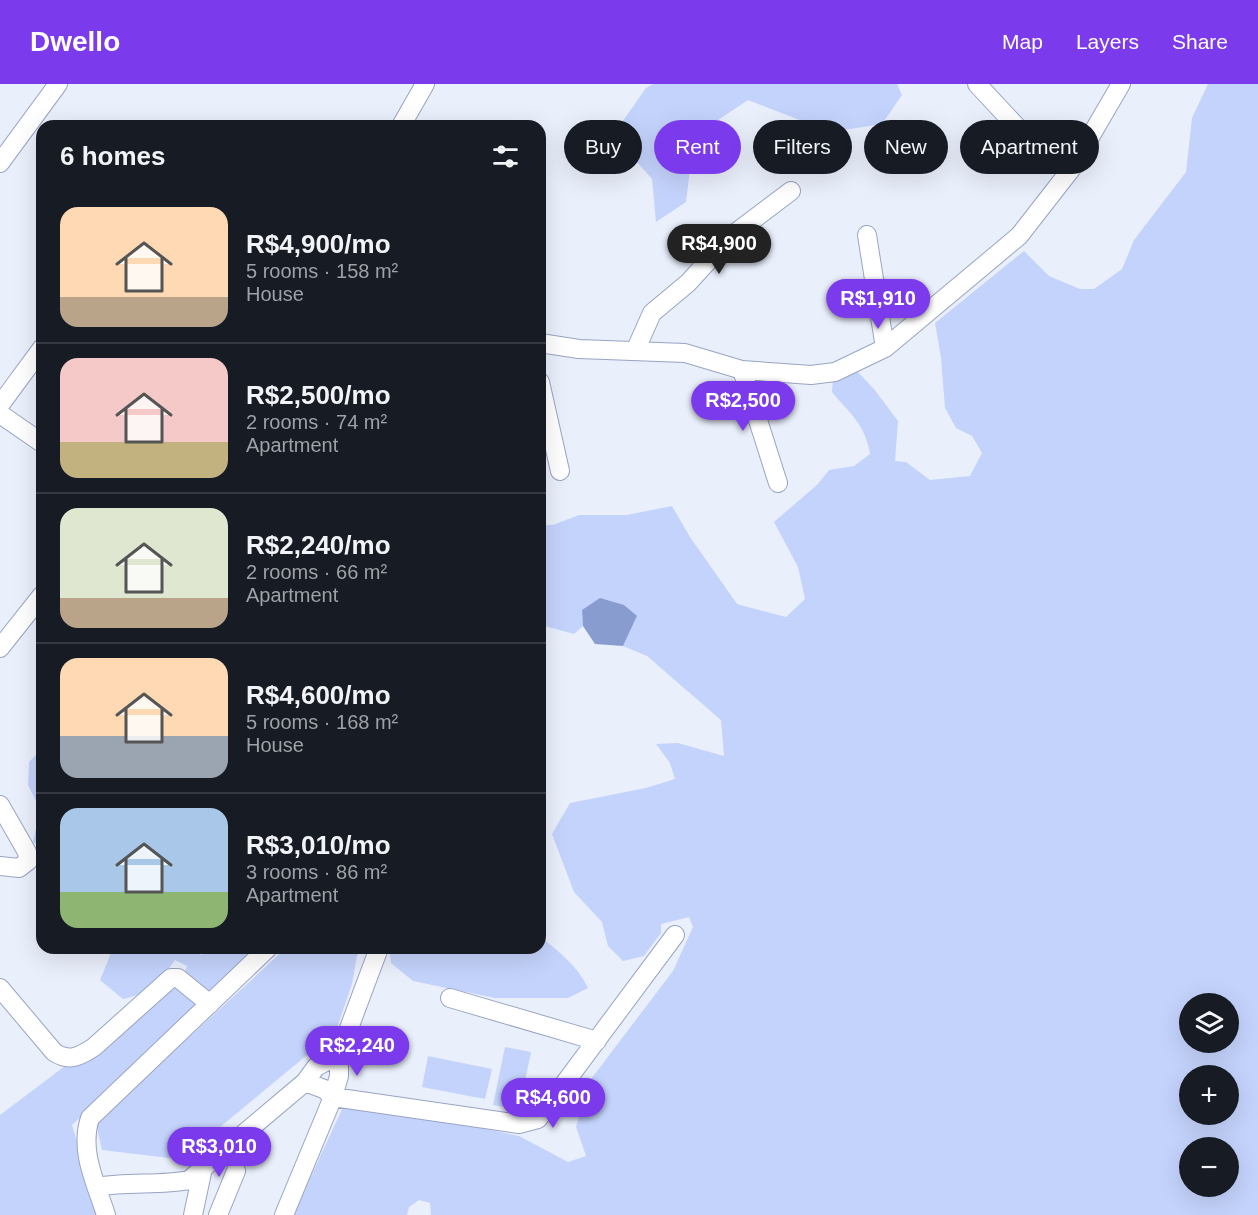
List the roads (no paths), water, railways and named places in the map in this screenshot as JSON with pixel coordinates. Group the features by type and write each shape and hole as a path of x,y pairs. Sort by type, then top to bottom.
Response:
{"street":[{"path":"0,163 58,84"},
{"path":"404,120 425,84"},
{"path":"977,84 1010,120"},
{"path":"1099,121 1120,84"},
{"path":"546,345 579,349 685,352 742,370 811,375 835,372 885,348 1018,236 1067,174"},
{"path":"636,349 652,313 688,284 730,237 791,191"},
{"path":"867,235 885,348"},
{"path":"0,405 36,356"},
{"path":"742,370 778,483"},
{"path":"546,409 560,471"},
{"path":"0,414 36,439"},
{"path":"0,648 36,603"},
{"path":"0,805 27,852 28,861 19,868 0,866"},
{"path":"304,1082 324,1089 333,1097 519,1125 538,1119 675,935"},
{"path":"106,1215 86,1153 85,1133 90,1118 262,954"},
{"path":"285,1215 333,1097 339,1076 339,1055 377,954"},
{"path":"0,988 54,1052 64,1059 80,1057 94,1047 171,978 178,978 210,1004"},
{"path":"450,998 597,1041"},
{"path":"97,1187 139,1182 170,1184 189,1180 304,1082 316,1067 339,1055"},
{"path":"193,1215 203,1168"},
{"path":"218,1215 236,1171"}]}
